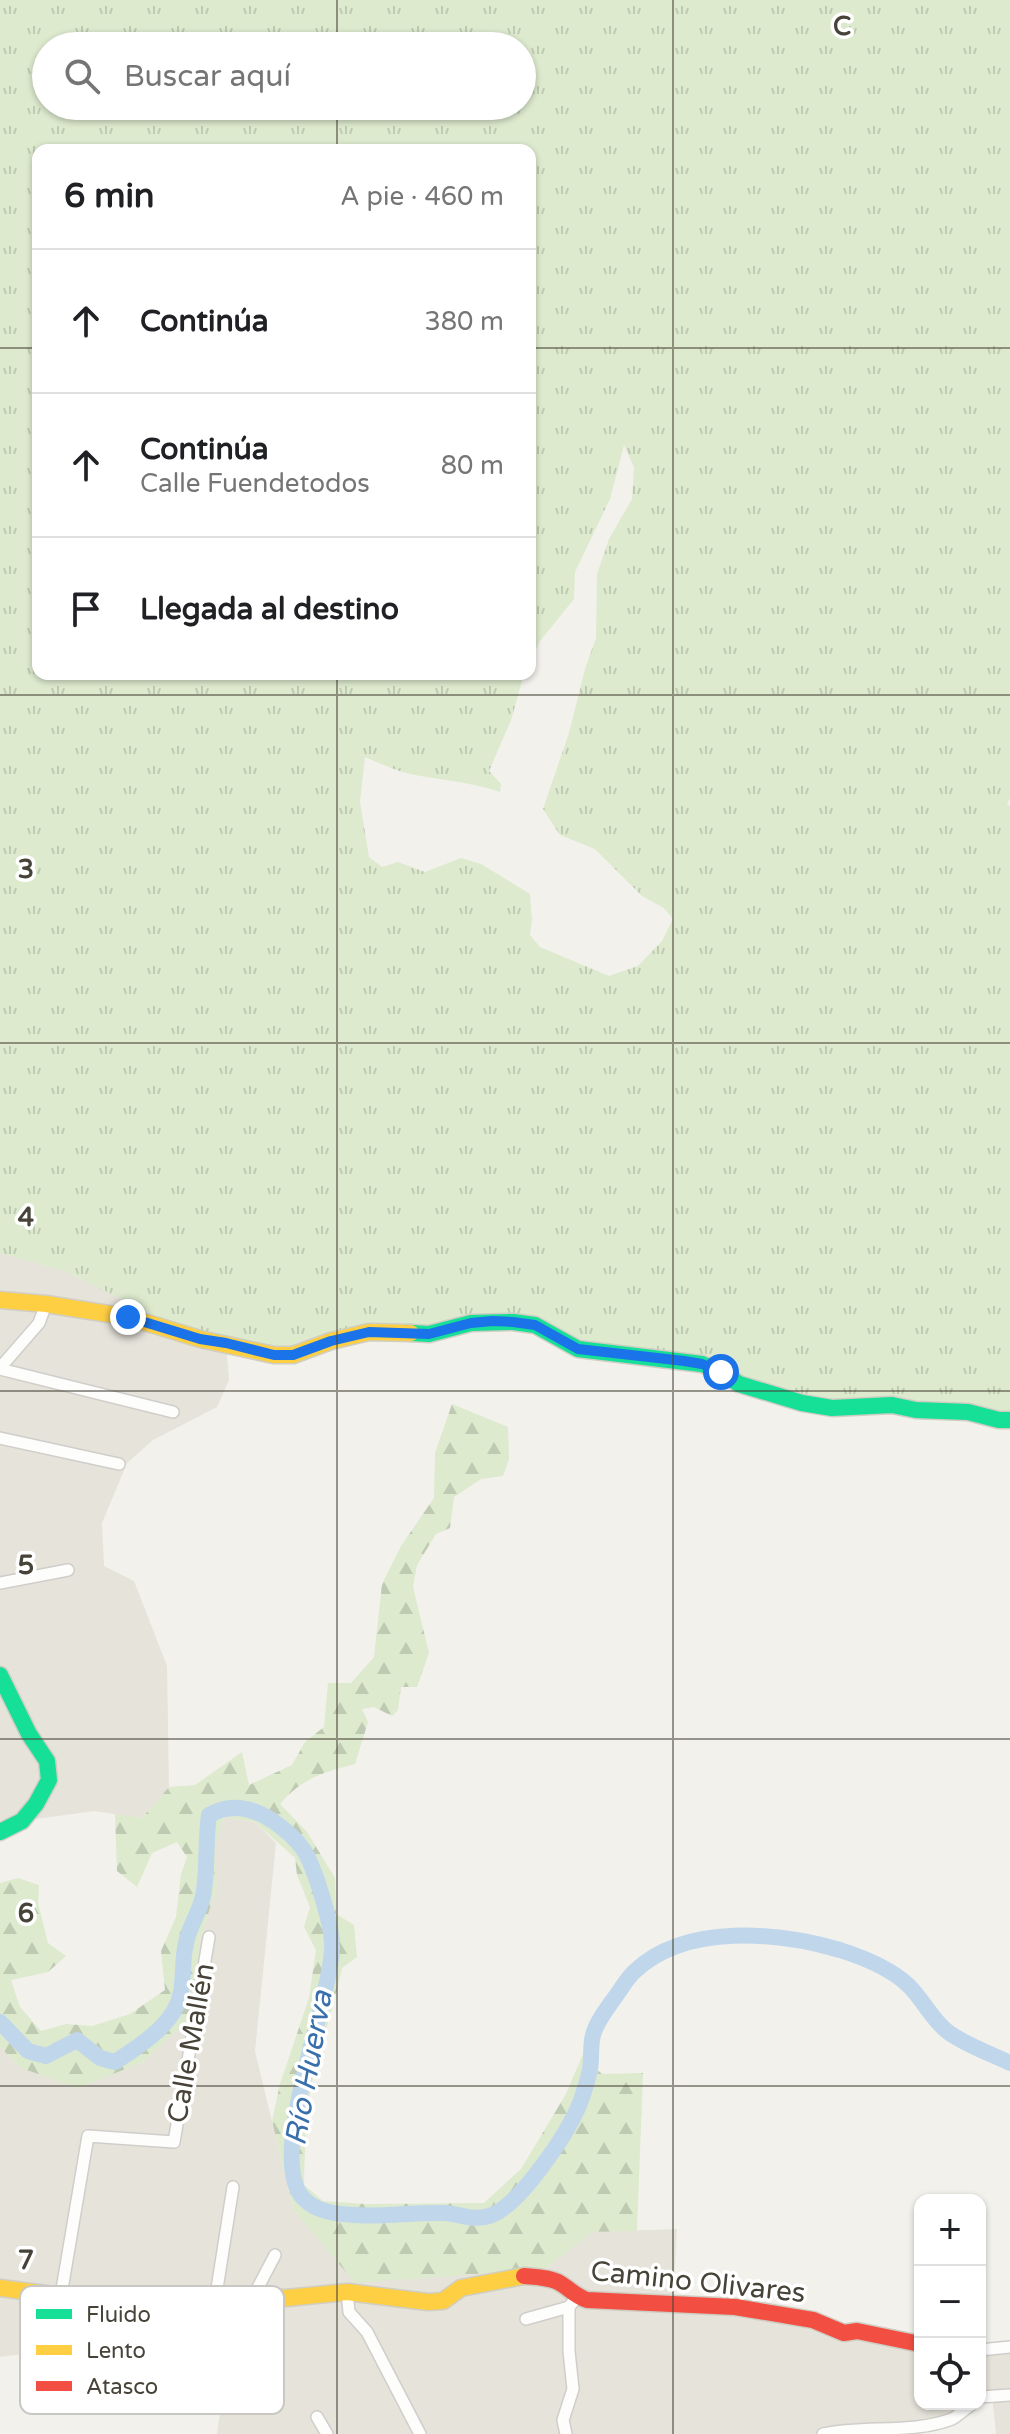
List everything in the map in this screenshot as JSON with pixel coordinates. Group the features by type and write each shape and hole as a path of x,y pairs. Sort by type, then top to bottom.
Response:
{"street":[{"path":"0,1300 128,1317 200,1339 258,1352 293,1355 369,1332 429,1334 471,1323 513,1322 535,1325 578,1349 702,1364 739,1384 802,1403 832,1408 892,1405 916,1410 968,1412 1010,1420"},
{"path":"46,1304 39,1323 0,1369 173,1412"},
{"path":"0,1438 119,1464"},
{"path":"0,1583 68,1570"},
{"path":"0,1675 29,1734 47,1761 49,1780 22,1821 0,1832"},
{"name":"Calle Mallén","path":"63,2286 88,2136 174,2142 209,1937"},
{"path":"217,2286 233,2187"},
{"path":"259,2286 275,2255"},
{"name":"Camino Olivares","path":"284,2298 347,2292 443,2301 461,2288 523,2276 542,2277 558,2282 573,2302 587,2300 735,2307 813,2320 844,2333 857,2331 914,2343"},
{"name":"Camino Olivares","path":"0,2288 20,2290"},
{"path":"347,2292 349,2312 367,2332 420,2434"},
{"path":"526,2319 573,2302 569,2351 573,2389 563,2420 566,2434"},
{"path":"986,2349 1010,2347"},
{"path":"986,2397 1010,2395"},
{"path":"823,2434 843,2430 899,2433 930,2429 964,2410"},
{"path":"317,2417 327,2434"}],"shaded area":[{"path":"0,1253 68,1272 200,1339 226,1343 229,1380 217,1407 153,1440 127,1463 102,1523 104,1566 134,1581 167,1666 169,1787 142,1818 94,1811 22,1821 0,1832"},
{"path":"224,1817 255,1822 276,1843 255,2051 293,2209 545,2269 592,2232 677,2229 673,2303 914,2343 914,2410 964,2410 951,2420 823,2434 217,2434 220,2414 284,2414 284,2286 20,2286 20,2354 0,2357 0,2047 21,2068 78,2088 143,2062 187,2021 199,1971 199,1943 217,1886 214,1847"},
{"path":"1010,2347 1010,2434 996,2434 992,2396 986,2396 986,2349"}],"green space":[{"path":"0,0 1010,0 1010,798 1007,804 1010,806 1010,1420 832,1408 721,1372 578,1349 535,1325 369,1332 307,1351 200,1339 68,1272 0,1253"},
{"path":"452,1404 508,1427 509,1459 503,1476 481,1479 454,1497 450,1528 436,1534 417,1565 413,1587 429,1653 417,1687 401,1687 398,1710 392,1716 374,1707 362,1709 368,1722 355,1764 314,1777 280,1804 307,1832 335,1878 336,1914 354,1925 357,1957 342,1968 313,2078 307,2118 304,2185 323,2201 366,2204 484,2203 521,2169 566,2094 582,2056 602,2074 643,2073 637,2231 592,2232 545,2269 355,2283 293,2209 272,2121 280,2084 309,1998 316,1950 304,1927 310,1907 297,1875 295,1858 255,1822 224,1817 215,1847 217,1886 199,1943 199,1971 187,2021 143,2062 78,2088 21,2068 0,2047 0,1883 18,1878 39,1885 38,1903 48,1943 66,1956 48,1972 11,1980 20,2007 41,2031 66,2024 92,2026 130,2014 165,1990 161,1951 176,1917 181,1874 187,1857 177,1842 152,1853 137,1887 117,1871 115,1814 142,1818 169,1787 195,1785 242,1752 249,1785 292,1765 305,1742 324,1727 328,1683 351,1683 374,1657 382,1584 401,1546 434,1498 435,1453"}],"waterway":[{"name":"Río Huerva","path":"0,2022 28,2051 46,2056 77,2040 100,2058 115,2062 155,2033 172,2014 181,1992 186,1943 205,1886 209,1815 225,1809 241,1808 273,1821 303,1849 318,1883 330,1926 332,1948 329,1973 303,2078 292,2149 294,2178 303,2198 320,2209 354,2215 444,2213 479,2218 504,2208 543,2165 574,2116 591,2065 595,2029 628,1979 656,1956 680,1945 706,1939 733,1936 789,1939 840,1950 866,1960 893,1973 908,1985 948,2032 1010,2063"}],"traffic: fast":[{"path":"411,1333 429,1334 471,1323 535,1325 578,1349 702,1364 739,1384 802,1403 832,1408 892,1405 916,1410 968,1412 1010,1420"},
{"path":"0,1675 29,1734 47,1761 49,1780 22,1821 0,1832"}],"traffic: slow":[{"path":"0,1300 128,1317 200,1339 274,1355 293,1355 369,1332 411,1333"},
{"path":"284,2298 347,2292 443,2301 461,2288 524,2276"},
{"path":"0,2288 20,2291"}],"traffic: jam":[{"path":"524,2276 554,2280 587,2300 735,2307 813,2320 844,2333 857,2331 914,2343"}],"route":[{"path":"128,1317 200,1339 274,1355 293,1355 369,1332 429,1334 471,1323 513,1322 535,1325 578,1349 684,1361 721,1372"}]}
